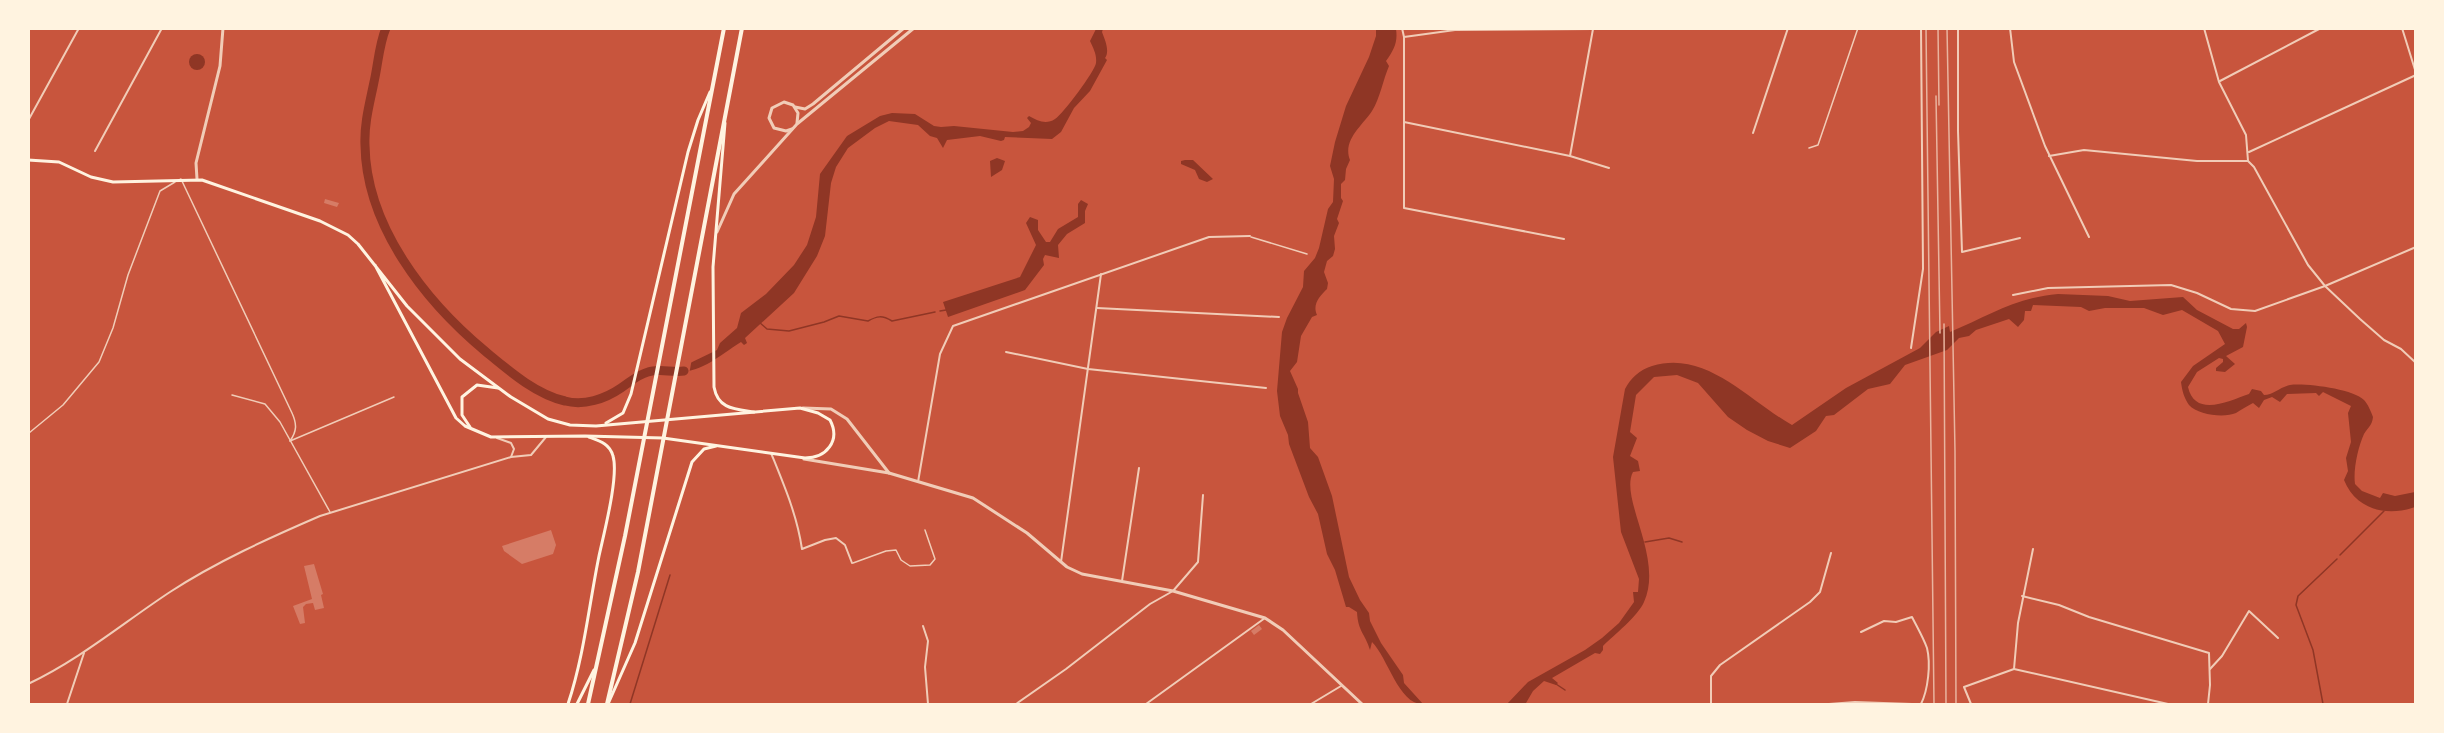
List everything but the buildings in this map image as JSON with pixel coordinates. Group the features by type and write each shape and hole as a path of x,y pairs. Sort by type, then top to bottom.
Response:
{"highway":[{"path":"588,705 642,446 724,28"},
{"path":"608,705 663,446 742,28"}],"main road":[{"path":"596,426 617,418 626,408 631,394 688,152 698,120 713,86"},
{"path":"727,101 713,267 714,387 718,400 726,407 762,412"},
{"path":"28,160 59,162 91,177 113,182 197,179 213,182 325,223 352,238 375,265 407,306 460,359 548,419 570,425 596,426 800,408 818,413 830,420 835,435 829,448 810,458 663,438 585,435 491,437 456,418 447,405 418,344 375,265"},
{"path":"471,428 462,415 462,397 477,385 500,388"},
{"path":"568,705 588,620 608,516 615,462 605,444 585,435"},
{"path":"608,705 635,643 692,462 704,449 711,446 726,446"},
{"path":"577,705 599,660"}],"street":[{"path":"29,119 79,28"},
{"path":"95,151 162,28"},
{"path":"197,179 196,163 220,66 223,28"},
{"path":"793,128 786,131 774,128 770,113 774,106 789,103 805,109 904,28"},
{"path":"717,232 734,194 796,124 914,28"},
{"path":"1402,28 1404,37 1404,208 1564,239"},
{"path":"1753,133 1788,28"},
{"path":"1911,348 1923,269 1921,28"},
{"path":"1958,28 1958,131 1962,252 2020,238"},
{"path":"2010,28 2014,62 2049,156 2089,237"},
{"path":"2204,28 2219,82 2246,135 2248,161"},
{"path":"2306,28 2308,34"},
{"path":"2219,82 2321,28"},
{"path":"2249,152 2415,74 2402,28"},
{"path":"1404,37 1455,29 1593,29 1570,156"},
{"path":"795,107 799,116 796,124"},
{"path":"1404,122 1570,156 1609,168"},
{"path":"2049,156 2084,150 2197,161 2248,161 2254,167 2308,265 2325,286 2384,340 2401,349 2415,363"},
{"path":"918,482 940,354 952,326 1209,237 1250,237"},
{"path":"2013,296 2048,288 2171,285 2197,293 2231,309 2255,311 2325,286 2415,247"},
{"path":"1061,562 1101,274"},
{"path":"1097,308 1278,318"},
{"path":"1006,352 1088,369 1266,388"},
{"path":"800,408 831,409 848,420 889,474"},
{"path":"491,437 511,443 514,449 511,457"},
{"path":"28,684 52,673 172,591 234,556 294,527 331,513 511,457 534,453 546,437"},
{"path":"771,453 799,527 802,549 836,538 845,545 852,563"},
{"path":"793,457 889,474 973,498 1027,533 1061,562 1082,574 1173,591 1265,618 1283,630 1362,705"},
{"path":"1122,582 1139,468"},
{"path":"1016,705 1150,604 1173,591 1198,562 1203,495"},
{"path":"2014,669 2022,596 2033,549"},
{"path":"1711,705 1711,676 1720,665 1810,602 1820,592 1831,553"},
{"path":"2022,596 2059,605 2088,617 2209,653 2208,705"},
{"path":"2210,669 2222,656 2248,611 2278,638"},
{"path":"1861,632 1884,621 1896,622 1912,617 1927,648 1925,696 1921,705"},
{"path":"1146,705 1265,618"},
{"path":"923,626 928,642 925,667 927,705"},
{"path":"67,705 84,652"},
{"path":"1971,705 1964,687 2014,669 2168,705"},
{"path":"1311,705 1341,686"},
{"path":"1829,705 1856,702 1912,705"}],"lane":[{"path":"1809,148 1818,145 1858,28"},
{"path":"29,433 63,405 99,362 113,328 128,275 160,191 181,179 292,413 296,423 295,434 290,441"},
{"path":"1250,237 1307,254"},
{"path":"232,395 265,404 280,422 331,513"},
{"path":"290,441 394,397"},
{"path":"852,563 886,550 896,550 901,560 910,566 930,565 935,559 925,530"}],"shaded area":[{"path":"1096,29 1103,29 1107,60 1090,91 1074,108 1061,132 1052,139 1005,137 1001,141 980,136 947,140 943,148 937,138 930,136 918,125 889,121 875,128 848,148 836,167 831,183 825,236 817,256 794,293 745,338 747,343 744,345 741,342 704,366 677,373 688,364 717,350 720,343 737,328 741,313 766,294 794,265 807,245 816,217 820,174 847,136 880,116 892,113 915,114 934,126 1013,132 1023,131 1029,127 1031,123 1027,118 1029,116 1042,122 1052,121 1085,83 1096,63 1090,41"},
{"path":"1376,29 1396,29 1396,42 1386,61 1389,66 1375,106 1351,139 1348,153 1350,160 1345,180 1341,184 1343,201 1334,236 1335,249 1333,256 1327,261 1324,272 1328,283 1327,289 1316,304 1317,315 1312,317 1301,336 1297,362 1290,371 1308,422 1310,448 1318,457 1332,496 1349,577 1369,613 1370,621 1381,643 1403,675 1404,683 1423,704 1407,697 1372,642 1370,650 1360,628 1357,612 1346,607 1335,570 1327,554 1318,514 1309,497 1280,416 1277,391 1282,332 1303,287 1304,271 1315,258 1319,248 1328,209 1333,202 1334,179 1330,166 1335,142 1346,106 1369,57"},
{"path":"197,54 203,56 205,62 203,68 197,70 191,68 189,62 191,56"},
{"path":"997,158 1005,161 1002,170 991,177 990,161"},
{"path":"1193,160 1213,179 1207,182 1199,179 1195,170 1181,164 1181,161"},
{"path":"1081,200 1088,204 1085,211 1085,223 1067,234 1058,245 1059,258 1045,255 1044,265 1025,290 948,317 943,302 1020,277 1036,245 1026,223 1030,217 1038,220 1038,230 1046,242 1050,242 1058,229 1078,217 1078,204"},
{"path":"2058,294 2108,296 2130,301 2183,297 2197,310 2233,329 2239,329 2246,323 2243,347 2226,356 2235,364 2225,372 2216,371 2216,368 2223,362 2223,359 2219,358 2197,372 2188,387 2192,396 2205,405 2214,405 2249,394 2252,389 2261,391 2264,395 2286,386 2297,385 2318,386 2358,396 2365,402 2373,417 2358,452 2355,484 2362,491 2380,498 2383,493 2395,496 2415,492 2415,507 2383,511 2364,504 2349,490 2344,480 2348,471 2346,458 2351,442 2348,413 2351,406 2323,392 2319,396 2316,393 2287,394 2280,402 2272,397 2264,400 2259,408 2253,403 2231,415 2211,415 2189,405 2181,382 2193,366 2225,344 2218,331 2182,310 2163,315 2144,308 2105,308 2089,311 2081,307 2033,305 2031,311 2025,311 2024,320 2018,327 2009,319 1976,330 1969,336 1959,338 1947,350 1905,365 1890,384 1868,389 1834,415 1826,416 1816,431 1790,448 1768,441 1728,417 1698,383 1677,375 1654,377 1636,395 1630,432 1637,438 1630,456 1638,461 1640,471 1633,472 1630,483 1649,567 1649,585 1644,602 1631,619 1603,646 1600,654 1595,653 1552,678 1558,683 1556,685 1544,681 1533,691 1526,703 1507,704 1528,682 1602,638 1619,623 1634,602 1633,592 1638,592 1639,579 1621,532 1613,457 1625,389 1639,372 1652,366 1672,363 1691,365 1709,371 1792,425 1846,388 1920,348 1936,332 1949,326 1950,332 2002,308 2028,299"}],"pier":[{"path":"692,358 689,375 674,375 676,363"}],"waterway":[{"path":"386,28 366,121 365,145 368,175 376,204 388,233 403,260 441,309 485,351 513,373 543,393 565,401 580,403 601,398 648,372 684,371"},
{"path":"940,311 946,310"},
{"path":"759,322 767,329 789,331 839,316 868,321 882,317 892,321 935,312"},
{"path":"2340,555 2384,511"},
{"path":"1645,542 1669,538 1682,542"},
{"path":"2323,704 2313,650 2296,605 2298,596 2337,559"},
{"path":"630,704 670,575"},
{"path":"1556,684 1565,690"}],"railway":[{"path":"1926,28 1934,704"},
{"path":"1938,28 1939,105"},
{"path":"1947,28 1955,451 1956,704"},
{"path":"1936,96 1940,333"},
{"path":"1944,324 1946,704"}]}
